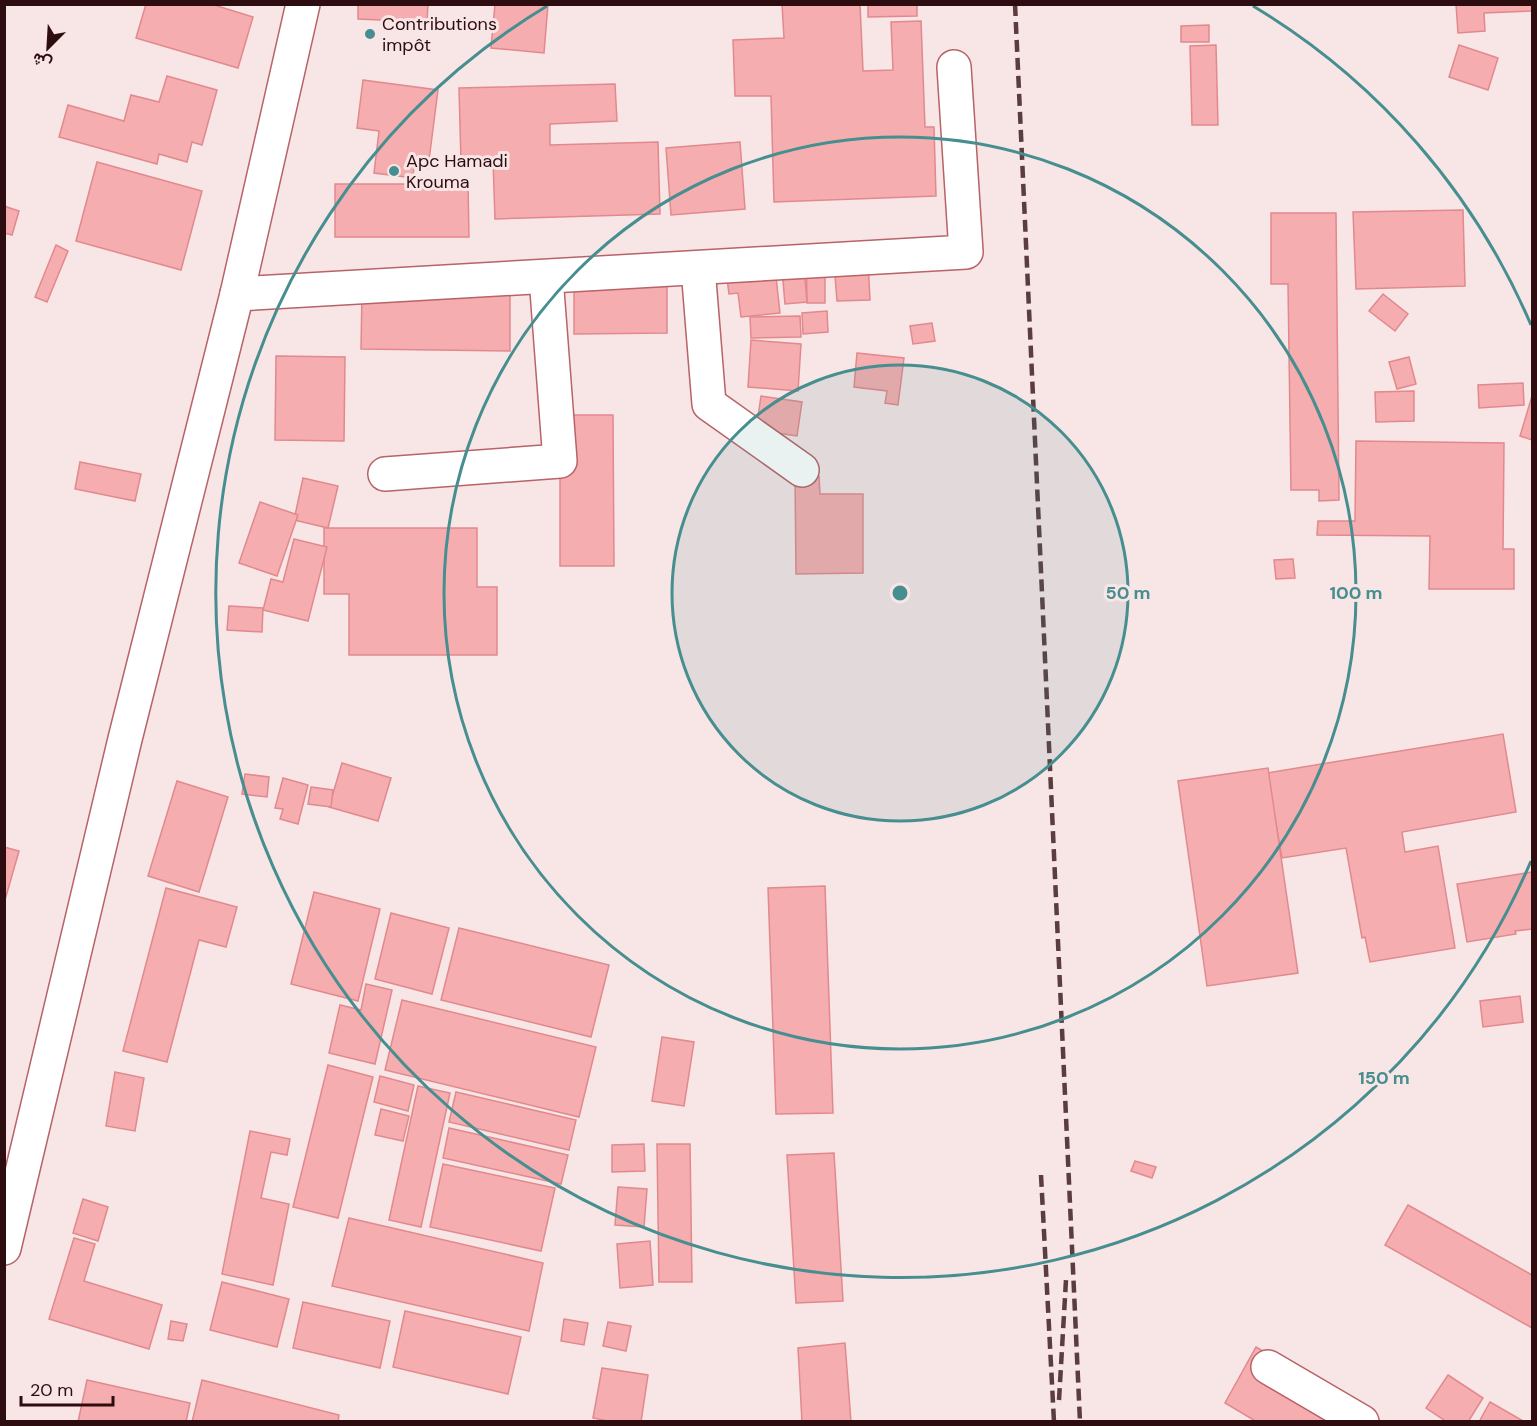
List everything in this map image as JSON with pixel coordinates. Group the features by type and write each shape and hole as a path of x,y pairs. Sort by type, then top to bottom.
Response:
{"street":[{"path":"4,1248 125,739 237,294 303,4"},
{"path":"237,294 966,252 954,68"},
{"path":"698,268 708,404 802,470"},
{"path":"385,474 560,461 546,277"},
{"path":"1268,1367 1362,1422"}],"building":[{"path":"146,4 211,4 253,17 238,68 136,38"},
{"path":"358,4 428,4 427,22 358,19"},
{"path":"495,4 548,4 544,53 491,48"},
{"path":"782,4 860,4 863,71 893,70 891,22 921,21 925,127 934,127 936,196 774,202 771,96 735,96 733,40 784,38"},
{"path":"868,4 917,4 917,16 868,17"},
{"path":"1456,4 1532,4 1532,11 1484,13 1485,31 1458,33"},
{"path":"1209,25 1209,42 1181,42 1181,26"},
{"path":"1216,45 1218,125 1192,125 1190,46"},
{"path":"1459,45 1498,58 1488,90 1449,77"},
{"path":"167,76 217,90 202,145 192,142 187,162 159,154 157,164 59,137 68,105 124,121 131,95 159,102"},
{"path":"363,80 438,90 428,168 414,166 413,178 374,173 379,131 357,128"},
{"path":"615,84 617,121 550,124 550,145 658,142 660,214 495,219 493,160 461,161 459,88"},
{"path":"740,142 745,209 671,215 666,148"},
{"path":"97,162 202,191 181,270 76,241"},
{"path":"335,184 468,184 469,237 335,237"},
{"path":"4,206 19,211 12,235 4,233"},
{"path":"1463,210 1465,286 1356,289 1353,212"},
{"path":"1271,213 1336,213 1339,500 1319,501 1319,490 1291,490 1288,284 1271,284"},
{"path":"825,244 825,303 807,303 806,245"},
{"path":"56,245 68,251 47,302 35,297"},
{"path":"773,250 780,313 741,317 738,293 729,294 724,255"},
{"path":"803,257 807,302 785,304 781,258"},
{"path":"868,261 870,300 837,301 834,263"},
{"path":"667,280 667,333 574,334 574,281"},
{"path":"362,291 510,294 510,351 361,349"},
{"path":"1383,294 1408,314 1395,331 1369,311"},
{"path":"827,311 828,332 803,334 802,313"},
{"path":"800,316 801,337 751,338 750,317"},
{"path":"932,323 935,341 913,344 910,326"},
{"path":"751,340 801,344 798,391 748,387"},
{"path":"857,353 904,358 898,405 885,403 887,391 854,387"},
{"path":"276,356 345,357 344,441 275,440"},
{"path":"1409,357 1416,384 1397,389 1389,362"},
{"path":"1523,383 1524,405 1479,408 1478,385"},
{"path":"1414,391 1414,421 1376,422 1375,392"},
{"path":"761,396 802,402 797,436 756,430"},
{"path":"1532,396 1532,440 1520,436"},
{"path":"560,415 613,415 614,566 560,566"},
{"path":"1356,441 1504,443 1503,549 1514,549 1514,589 1429,589 1430,536 1317,535 1318,521 1355,521"},
{"path":"80,462 141,474 135,501 75,489"},
{"path":"795,476 819,476 820,494 863,494 863,573 796,574"},
{"path":"303,478 338,486 328,528 294,520"},
{"path":"260,502 298,515 277,576 239,563"},
{"path":"324,528 477,528 477,587 497,587 497,655 349,655 349,594 324,594"},
{"path":"294,539 327,547 308,621 263,610 271,579 283,582"},
{"path":"1293,559 1295,578 1276,579 1274,560"},
{"path":"229,606 263,608 262,632 227,630"},
{"path":"1503,734 1516,812 1402,832 1405,852 1438,846 1455,948 1370,962 1365,937 1362,938 1346,848 1282,858 1267,773"},
{"path":"342,763 391,778 378,821 329,807"},
{"path":"1268,768 1298,973 1207,986 1178,781"},
{"path":"245,774 269,777 267,797 242,794"},
{"path":"283,778 308,785 298,824 280,819 283,809 275,808"},
{"path":"177,781 228,797 199,892 148,876"},
{"path":"311,787 333,790 331,807 308,804"},
{"path":"4,847 19,851 5,900 4,900"},
{"path":"1532,872 1532,929 1467,942 1457,884"},
{"path":"825,886 833,1113 776,1114 768,888"},
{"path":"166,888 237,907 226,947 199,940 167,1062 123,1051"},
{"path":"314,892 380,909 358,1001 291,984"},
{"path":"391,913 449,928 432,994 375,979"},
{"path":"459,928 609,965 591,1037 441,1000"},
{"path":"366,984 392,990 375,1064 329,1053 340,1005 361,1010"},
{"path":"1520,996 1523,1022 1483,1027 1480,1001"},
{"path":"402,1000 596,1047 579,1117 385,1070"},
{"path":"662,1037 694,1042 684,1106 652,1101"},
{"path":"328,1065 373,1077 338,1218 293,1207"},
{"path":"115,1072 144,1078 135,1131 106,1126"},
{"path":"380,1076 414,1085 408,1111 374,1102"},
{"path":"418,1086 450,1093 421,1227 389,1220"},
{"path":"456,1092 576,1120 569,1150 449,1122"},
{"path":"381,1109 409,1116 403,1141 375,1135"},
{"path":"449,1128 568,1155 561,1184 443,1158"},
{"path":"250,1131 290,1139 287,1155 271,1152 261,1198 289,1204 273,1285 222,1274"},
{"path":"644,1144 645,1171 612,1172 612,1145"},
{"path":"657,1144 690,1144 692,1282 659,1282"},
{"path":"834,1153 843,1301 796,1303 787,1155"},
{"path":"1135,1161 1156,1167 1152,1178 1131,1171"},
{"path":"443,1164 555,1188 541,1251 430,1227"},
{"path":"618,1187 647,1189 644,1227 615,1225"},
{"path":"83,1199 108,1207 98,1241 73,1233"},
{"path":"1408,1205 1532,1275 1532,1328 1385,1245"},
{"path":"349,1218 543,1263 529,1331 332,1286"},
{"path":"74,1238 95,1244 84,1281 162,1305 149,1349 49,1319"},
{"path":"650,1241 653,1285 620,1288 617,1244"},
{"path":"222,1282 289,1299 277,1347 210,1330"},
{"path":"303,1302 390,1321 380,1368 293,1348"},
{"path":"405,1311 521,1337 508,1394 393,1367"},
{"path":"564,1319 588,1323 584,1345 561,1341"},
{"path":"171,1321 187,1324 183,1341 168,1339"},
{"path":"608,1322 631,1326 626,1351 603,1346"},
{"path":"845,1343 851,1422 802,1422 798,1348"},
{"path":"1256,1347 1294,1369 1358,1422 1257,1422 1225,1403"},
{"path":"602,1368 648,1375 641,1422 613,1422 593,1418"},
{"path":"1448,1375 1483,1398 1468,1422 1447,1422 1426,1408"},
{"path":"87,1380 190,1403 186,1422 78,1422"},
{"path":"202,1380 339,1415 338,1422 192,1422"},
{"path":"1490,1402 1525,1422 1479,1422"}],"railway":[{"path":"1015,4 1080,1422"},
{"path":"1041,1175 1054,1422"},
{"path":"1059,1400 1066,1280"}],"place":[{"name":"Contributions impôt","path":"370,34"},
{"name":"Apc Hamadi Krouma","path":"394,171"}]}
